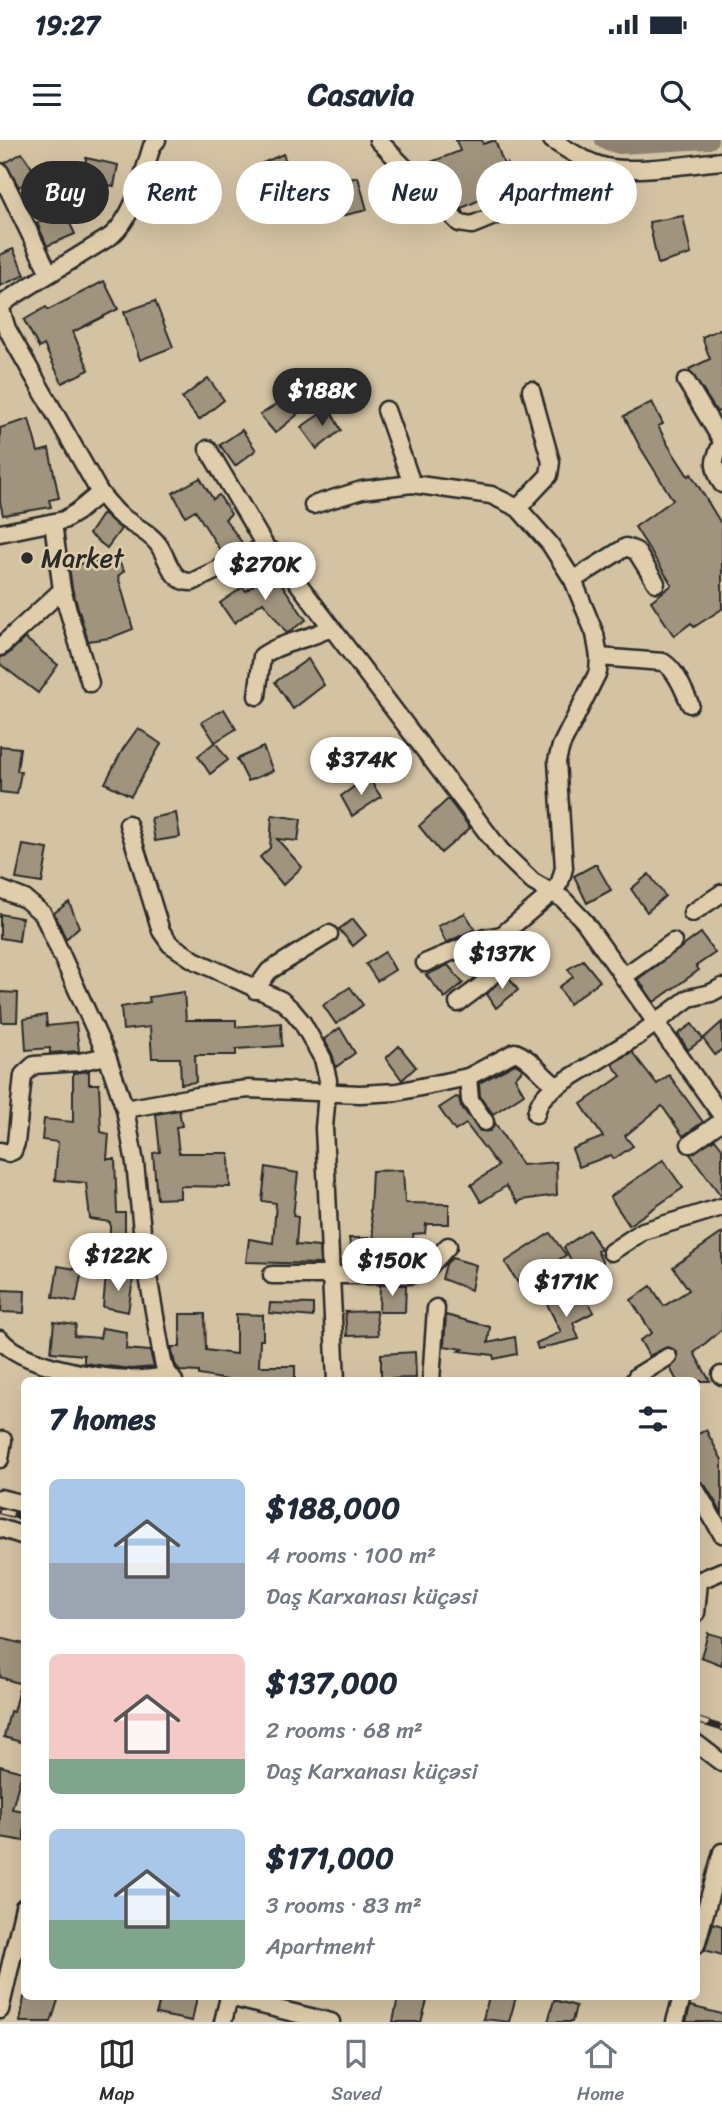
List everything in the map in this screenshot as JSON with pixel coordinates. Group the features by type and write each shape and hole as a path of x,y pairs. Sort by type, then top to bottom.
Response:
{"street":[{"path":"157,140 152,146 130,213 122,227 12,297 0,310 100,493 120,515 157,543 176,576 184,582 192,582 256,551 267,549"},
{"path":"379,140 460,223 476,223"},
{"path":"552,140 591,161"},
{"path":"637,167 722,161"},
{"path":"0,172 50,273"},
{"path":"686,381 722,442 713,460 722,484"},
{"path":"518,508 549,475 551,461 531,390"},
{"path":"386,410 412,484"},
{"path":"208,449 267,549 275,553 501,850 533,882 553,892 574,909 656,1022 722,1119 690,1144"},
{"path":"313,505 362,490 412,484 491,495 518,508 550,544 573,580 595,634 599,657 598,672 561,746 557,761 564,869 560,882 553,892 502,935 485,938 425,963"},
{"path":"0,533 53,523 77,512 100,493"},
{"path":"53,523 62,590 90,683"},
{"path":"573,580 625,547 636,551 656,583"},
{"path":"0,647 62,590"},
{"path":"257,696 262,656 270,650 315,636 330,628"},
{"path":"599,657 663,662 680,681 690,704"},
{"path":"128,824 161,931 170,944 194,960 281,1000 302,1022 327,1068 324,1128 336,1377"},
{"path":"0,889 25,899 43,914 107,1056 125,1109 135,1163 152,1304 163,1362 171,1377"},
{"path":"692,913 722,893"},
{"path":"255,990 269,971 329,934"},
{"path":"458,1003 488,980 498,968 505,951 502,935"},
{"path":"623,977 673,942"},
{"path":"536,1114 538,1103 557,1086 689,998 722,987"},
{"path":"125,1109 250,1089 360,1094 397,1092 468,1077 515,1052 524,1055 544,1079 557,1086"},
{"path":"0,1151 8,1153 16,1143 23,1075 29,1068 34,1065 79,1062 107,1056"},
{"path":"468,1077 470,1100 485,1122"},
{"path":"611,1252 643,1231 722,1207"},
{"path":"272,1275 410,1275 428,1268 448,1246"},
{"path":"431,1377 436,1308"},
{"path":"0,1339 18,1353 46,1364 110,1377"},
{"path":"636,1377 668,1357"},
{"path":"0,1459 4,1440"},
{"path":"700,1497 722,1534"},
{"path":"0,1498 21,1503"},
{"path":"0,1528 21,1535"},
{"path":"700,1581 722,1571"},
{"path":"700,1746 722,1763"},
{"path":"700,1929 722,1852"},
{"path":"0,2010 21,1920"},
{"path":"223,2022 228,2000"},
{"path":"241,2000 331,2022"},
{"path":"675,2022 681,2000"}],"building":[{"path":"456,140 482,140 483,144 495,140 503,161 476,161 476,201 462,208 462,161 434,161 460,151"},
{"path":"22,153 27,161 21,161 21,186 19,187 5,163"},
{"path":"283,154 286,161 267,161"},
{"path":"109,163 118,165 114,186 109,185"},
{"path":"358,177 367,210 354,213 354,178"},
{"path":"683,216 691,254 658,264 649,222"},
{"path":"37,224 70,224 75,234 47,246"},
{"path":"13,249 25,275 0,286 0,255"},
{"path":"104,281 118,309 73,332 89,370 62,383 44,345 39,348 24,320"},
{"path":"155,301 173,347 140,360 124,312"},
{"path":"722,328 722,410 717,412 689,369 710,359 702,337"},
{"path":"208,378 224,400 199,420 182,398"},
{"path":"288,397 297,415 275,433 260,415"},
{"path":"652,402 663,424 658,426 668,445 688,476 691,474 722,525 722,609 694,627 691,623 674,636 651,601 672,585 635,527 673,500 624,416"},
{"path":"329,408 341,430 317,449 301,427"},
{"path":"29,419 38,452 49,449 59,498 49,500 51,507 3,515 0,502 0,428"},
{"path":"242,430 256,450 235,466 220,445"},
{"path":"200,478 213,499 219,495 231,514 225,519 243,544 223,555 195,510 185,516 173,493"},
{"path":"103,513 121,529 107,548 89,534"},
{"path":"116,557 124,571 118,576 133,629 110,638 88,641 72,588 69,566"},
{"path":"272,570 306,620 287,633 263,602 234,623 220,603 243,587 246,591"},
{"path":"25,638 58,665 38,693 0,664 0,657 7,655"},
{"path":"308,659 324,685 293,709 275,682"},
{"path":"224,709 236,729 215,742 202,722"},
{"path":"138,728 161,744 131,796 105,783"},
{"path":"215,742 228,760 210,774 198,756"},
{"path":"0,746 20,748 17,771 21,772 17,794 0,792"},
{"path":"263,747 273,771 248,781 237,759"},
{"path":"368,777 381,797 352,816 341,796"},
{"path":"448,799 470,828 441,853 419,826"},
{"path":"176,813 180,837 155,841 151,818"},
{"path":"272,815 301,819 298,841 277,839 302,867 283,885 260,857 270,848"},
{"path":"23,845 48,849 42,883 16,879"},
{"path":"596,864 611,890 587,903 574,876"},
{"path":"649,874 665,896 647,912 631,889"},
{"path":"69,902 79,927 66,939 54,913"},
{"path":"465,913 475,929 446,943 438,926"},
{"path":"0,914 22,918 19,941 0,938"},
{"path":"353,919 366,935 353,946 339,929"},
{"path":"701,933 715,953 696,966 699,970 654,1002 638,979"},
{"path":"385,952 395,970 377,981 366,964"},
{"path":"583,960 600,981 569,1004 559,987 573,977 568,969"},
{"path":"448,965 463,983 445,998 426,975"},
{"path":"506,973 518,990 496,1008 487,994"},
{"path":"350,987 363,1005 336,1024 323,1005"},
{"path":"0,992 18,993 17,1022 2,1022"},
{"path":"184,992 186,1020 236,1020 236,1027 281,1023 282,1046 236,1049 236,1055 195,1055 196,1082 181,1084 180,1058 152,1058 150,1027 123,1030 121,1007 150,1002 149,997"},
{"path":"46,1015 47,1026 76,1023 79,1051 50,1053 50,1048 26,1050 24,1019"},
{"path":"722,1022 722,1049 715,1055 703,1039"},
{"path":"692,1024 703,1039 688,1050 678,1034"},
{"path":"340,1028 355,1053 336,1067 324,1039"},
{"path":"399,1046 416,1067 402,1080 386,1058"},
{"path":"632,1052 657,1084 669,1075 703,1122 683,1136 662,1106 625,1136 633,1146 614,1159 611,1155 579,1167 572,1149 603,1137 581,1104 621,1076 612,1064"},
{"path":"515,1064 523,1069 515,1078 524,1094 493,1114 480,1096 479,1083"},
{"path":"89,1071 89,1084 99,1084 101,1132 109,1134 107,1159 115,1159 117,1213 125,1213 125,1236 110,1237 110,1222 90,1219 86,1183 55,1180 58,1142 42,1140 44,1119 73,1122 73,1073"},
{"path":"456,1097 480,1131 490,1131 495,1123 522,1165 556,1162 557,1195 522,1200 518,1203 506,1186 481,1202 471,1185 498,1166 466,1124 455,1131 439,1108"},
{"path":"179,1110 182,1126 176,1127 179,1153 229,1153 230,1187 180,1186 180,1198 157,1199 153,1153 160,1152 156,1114"},
{"path":"715,1139 722,1148 722,1197 690,1154"},
{"path":"663,1160 683,1188 629,1225 610,1197"},
{"path":"266,1167 298,1173 293,1216 298,1217 296,1245 319,1247 320,1264 246,1262 249,1239 273,1243 276,1203 262,1201"},
{"path":"403,1170 405,1203 449,1204 449,1224 426,1224 425,1233 413,1234 415,1256 377,1255 378,1261 353,1264 349,1238 374,1238 370,1211 372,1171"},
{"path":"589,1230 601,1249 597,1251 609,1276 586,1288 564,1247"},
{"path":"550,1233 566,1255 520,1286 505,1262"},
{"path":"722,1233 722,1329 694,1353 710,1381 700,1381 700,1377 675,1377 670,1368 677,1361 677,1352 667,1347 649,1356 640,1340 652,1333 631,1300 651,1286 664,1306 689,1290 673,1267"},
{"path":"452,1258 476,1265 471,1290 442,1279 446,1264"},
{"path":"58,1266 82,1270 76,1302 53,1297"},
{"path":"106,1275 133,1279 128,1312 103,1307"},
{"path":"380,1285 406,1285 405,1312 379,1312"},
{"path":"2,1290 25,1291 24,1313 1,1312"},
{"path":"560,1293 566,1304 583,1293 594,1312 573,1323 579,1339 538,1349 536,1343 561,1332 546,1302"},
{"path":"270,1303 313,1304 313,1317 269,1313"},
{"path":"376,1311 378,1335 347,1336 345,1312"},
{"path":"180,1314 205,1314 206,1350 236,1354 236,1314 263,1315 259,1366 295,1366 295,1377 210,1377 199,1375 199,1372 180,1371 175,1364 172,1347 180,1347"},
{"path":"446,1315 490,1327 488,1343 515,1337 517,1354 494,1359 493,1355 459,1351 463,1349 444,1346"},
{"path":"54,1322 76,1325 74,1336 100,1338 102,1328 127,1332 126,1349 150,1351 154,1367 131,1369 84,1363 84,1355 51,1352"},
{"path":"415,1352 416,1377 381,1377 381,1354"},
{"path":"706,1430 722,1460 722,1513 705,1485 700,1482 700,1433"},
{"path":"708,1633 722,1637 722,1665 701,1657"},
{"path":"0,1638 21,1643 21,1684 0,1677"},
{"path":"21,1685 21,1742 4,1737 10,1711 13,1712"},
{"path":"0,1766 21,1772 12,1809 21,1810 21,1840 0,1837"},
{"path":"713,1923 722,1926 722,1955 705,1950"},
{"path":"24,2000 58,2000 51,2022 20,2022"},
{"path":"160,2000 196,2000 192,2021 156,2014"},
{"path":"397,2000 427,2000 421,2022 393,2022"},
{"path":"488,2000 515,2000 509,2022 483,2019"},
{"path":"554,2000 576,2006 572,2022 548,2022"},
{"path":"690,2006 722,2014 722,2022 686,2022"}],"waterway":[{"path":"604,140 619,145 709,140"}],"railway":[{"path":"0,1511 21,1516"},
{"path":"700,1721 722,1728"}],"place":[{"name":"Market","path":"27,558"}]}
